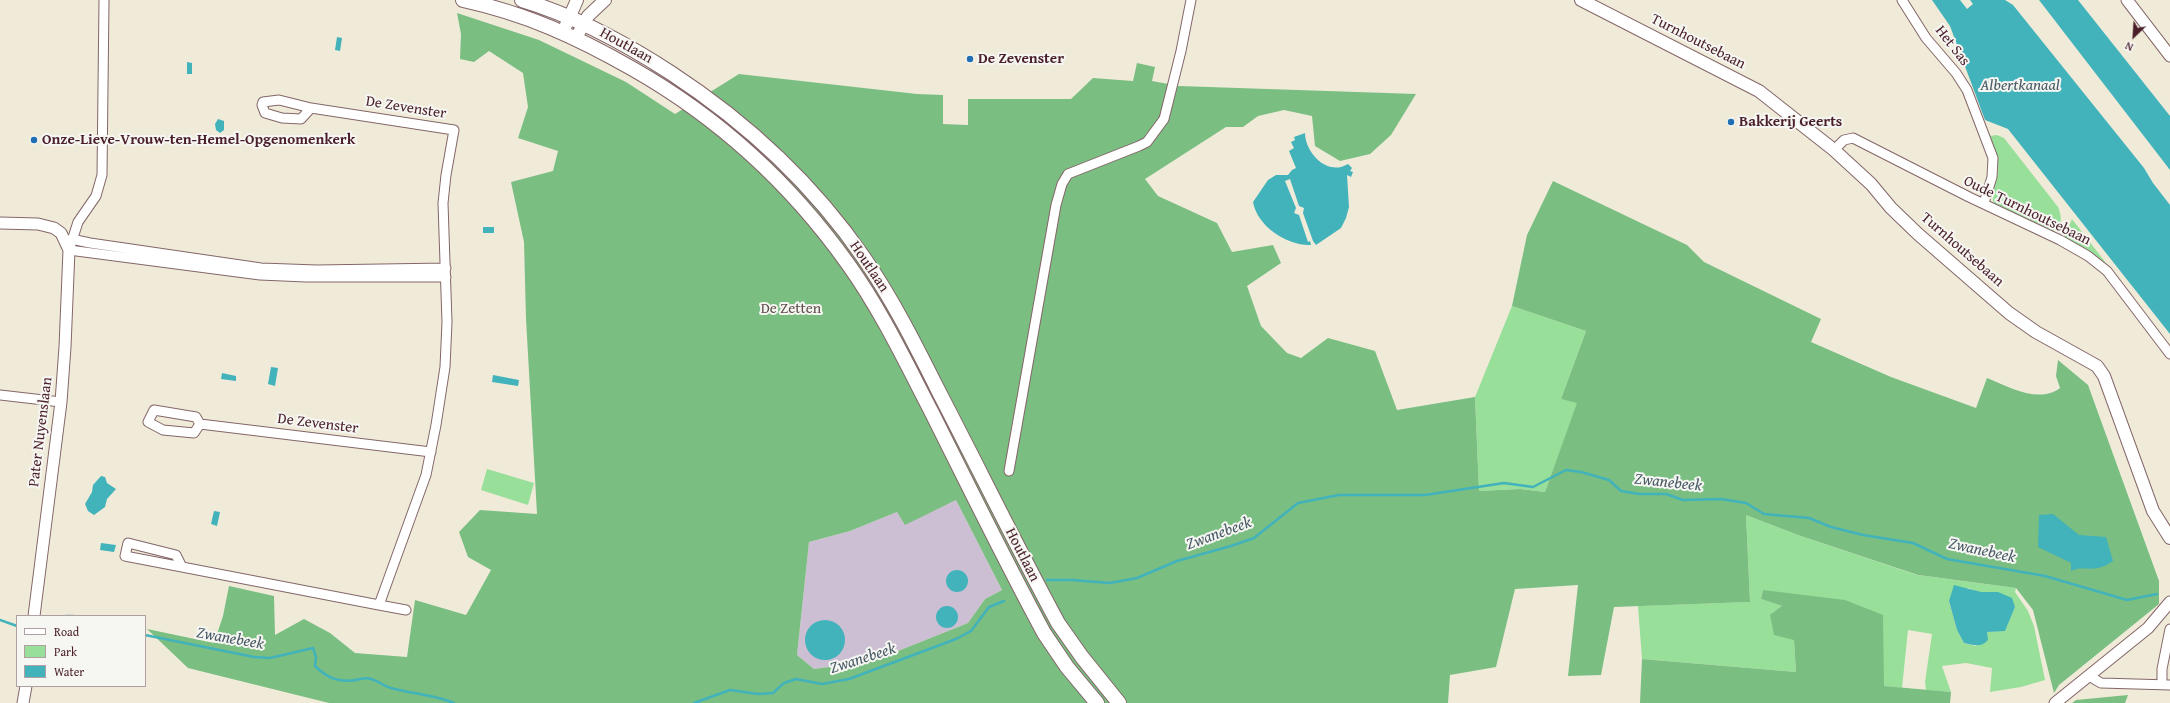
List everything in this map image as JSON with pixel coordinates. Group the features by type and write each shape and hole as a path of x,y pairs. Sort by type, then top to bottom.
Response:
{"main road":[{"name":"Houtlaan","path":"463,0 521,15 563,32 655,82 710,120 777,178 831,241 863,287 905,360 1044,633 1068,667 1097,703"},
{"name":"Houtlaan","path":"522,0 570,17 646,57 714,103 787,166 844,231 875,275 902,320 1058,623 1082,657 1119,703"},
{"path":"563,32 578,0"},
{"path":"576,38 588,16 605,0"},
{"name":"Turnhoutsebaan","path":"1581,0 1764,94 1834,150 1872,184 1891,208 1918,234 2009,313 2036,332 2097,366 2102,372 2153,511 2170,538"}],"street":[{"name":"Pater Nuyenslaan","path":"34,615 61,402 66,347 70,244 78,222 96,196 102,175 104,0"},
{"path":"1009,471 1056,205 1062,184 1068,174 1139,146 1147,142 1155,132 1164,119 1181,51 1190,0"},
{"name":"Het Sas","path":"1902,0 1926,38 1956,73 1967,90 1992,158 1992,177 1984,204"},
{"path":"2127,0 2170,56"},
{"name":"De Zevenster","path":"311,108 454,130 446,175 443,203 447,322 445,367 431,452 407,530 379,605"},
{"name":"Oude Turnhoutsebaan","path":"1834,150 1844,140 1850,137 2060,240 2099,263 2170,354"},
{"name":"Pater Nuyenslaan","path":"0,223 38,224 54,228 61,233 70,244"},
{"path":"70,244 261,271 446,278"},
{"path":"350,274 446,268"},
{"path":"0,395 61,402"},
{"name":"De Zevenster","path":"154,410 196,417 200,424 194,433 163,430 148,422 154,410"},
{"name":"De Zevenster","path":"200,424 431,452"},
{"path":"181,565 176,555 128,543 125,556 181,565 406,610"},
{"path":"2055,703 2148,628 2170,602"},
{"path":"2089,676 2101,683 2166,685 2162,669 2170,629"},
{"path":"24,703 26,687"}],"shaded area":[{"path":"956,500 1002,590 985,599 968,623 873,661 814,669 797,655 809,542 850,531 897,512 905,524"}],"green space":[{"name":"De Zetten","path":"457,13 539,40 626,82 675,114 739,74 917,94 943,95 943,124 968,125 968,99 1071,99 1093,78 1133,81 1137,63 1155,67 1152,81 1179,86 1416,94 1391,135 1370,154 1340,161 1315,146 1312,116 1284,110 1258,116 1243,127 1226,127 1145,179 1158,196 1217,223 1232,252 1273,245 1281,263 1247,286 1261,326 1287,353 1301,358 1328,338 1375,351 1397,410 1475,397 1479,491 1520,489 1545,492 1577,403 1561,399 1586,331 1512,306 1527,235 1553,181 1687,245 1704,262 1821,319 1811,342 1891,377 1976,408 1987,378 2024,392 2033,394 2052,393 2060,388 2056,376 2058,360 2088,385 2159,581 2159,604 2059,685 2054,693 2033,610 2016,588 1918,575 1798,535 1746,515 1750,602 1614,607 1601,675 1568,676 1578,585 1515,589 1496,667 1450,675 1448,703 329,703 188,668 147,629 214,643 223,616 229,586 274,596 275,635 304,619 330,633 355,653 407,657 415,600 466,615 491,570 468,557 459,532 480,510 537,514 526,319 524,242 511,182 553,171 558,151 518,138 528,107 523,73 489,51 474,62 460,59 461,34","holes":["956,500 1002,590 985,599 968,623 873,661 814,669 797,655 809,542 850,531 897,512 905,525"]},
{"path":"1997,135 2004,138 2058,207 2061,220 2059,226 2053,231 1994,203 1993,194 1998,174 1998,160 1989,136"},
{"path":"2072,219 2109,267 2064,238"},
{"path":"1512,306 1586,331 1561,399 1578,402 1545,492 1520,489 1479,491 1475,397"},
{"path":"487,469 534,483 528,505 481,490"},
{"path":"1746,515 1798,535 1917,575 2016,588 2015,592 2028,611 2034,626 2045,680 2021,687 1990,692 1992,668 1966,663 1942,666 1951,692 1926,690 1925,682 1932,634 1908,630 1902,688 1884,686 1763,590 1761,599 1782,606 1794,640 1796,672 1642,659 1638,606 1750,602","holes":["1968,588 2015,607 2005,630 1987,632 1976,646 1964,643 1957,630 1949,601"]},
{"path":"1763,590 1845,600 1883,615 1884,686 1951,692 1950,703 1640,703 1642,659 1796,672 1794,640 1774,635 1770,615 1782,606 1761,599"},
{"path":"2128,695 2125,703 2072,703 2076,700"}],"water":[{"name":"Albertkanaal","path":"1932,0 1960,0 1967,9 1973,4 1970,0 2005,0 2013,5 2144,168 2153,183 2170,205 2170,334 2008,129 1985,120 1950,26"},
{"name":"Albertkanaal","path":"2039,0 2078,0 2170,116 2170,170"},
{"path":"337,37 342,38 340,51 335,50"},
{"path":"187,62 192,63 192,74 187,74"},
{"path":"218,119 224,121 224,130 220,133 216,130 215,124"},
{"path":"1305,133 1306,140 1313,155 1325,165 1340,167 1348,164 1352,168 1350,171 1353,172 1351,177 1347,175 1349,207 1341,228 1316,245 1313,241 1303,213 1304,208 1299,206 1290,179 1285,181 1296,208 1294,213 1299,215 1308,242 1310,241 1311,245 1292,242 1274,233 1260,219 1253,202 1268,180 1276,175 1288,175 1296,168 1289,151 1294,148 1291,142 1295,140 1294,137"},
{"path":"483,227 494,227 494,233 483,233"},
{"path":"271,367 278,368 275,386 268,384"},
{"path":"222,373 236,376 236,381 221,379"},
{"path":"493,375 519,380 518,386 492,382"},
{"path":"101,476 105,477 107,483 116,489 107,499 105,507 94,515 88,511 85,504 92,492 93,485"},
{"path":"214,511 220,512 217,526 211,524"},
{"path":"2053,514 2079,535 2106,537 2113,561 2100,567 2080,568 2071,571 2071,563 2038,547 2039,515"},
{"path":"101,543 116,545 114,552 100,550"},
{"path":"957,570 965,573 968,581 965,589 957,592 949,589 946,581 949,573"},
{"path":"1954,585 1981,592 1998,592 2012,598 2015,607 2005,631 1987,632 1988,640 1980,645 1964,643 1957,630 1949,601"},
{"path":"947,606 955,609 958,617 955,625 947,628 939,625 936,617 939,609"},
{"path":"825,620 833,622 839,626 843,632 845,640 843,648 839,654 833,658 825,660 817,658 811,654 807,648 805,640 807,632 811,626 817,622"}],"waterway":[{"name":"Zwanebeek","path":"1047,580 1110,583 1137,578 1177,561 1254,538 1298,503 1339,495 1425,495 1504,483 1533,487 1566,470 1581,472 1609,480 1621,491 1639,494 1666,494 1683,500 1721,499 1746,503 1764,514 1809,518 1831,527 1863,535 1913,543 1947,559 2045,576 2127,600 2157,594"},
{"name":"Zwanebeek","path":"694,703 730,690 758,694 773,693 784,683 796,679 822,684 849,679 956,639 971,631 989,607 1004,601"},
{"name":"Zwanebeek","path":"0,620 16,626"},
{"name":"Zwanebeek","path":"146,635 254,657 270,658 313,648 316,657 315,666 324,674 334,679 350,681 369,678 391,688 454,703"}],"place":[{"name":"De Zevenster","path":"970,59"},
{"name":"Bakkerij Geerts","path":"1731,122"},
{"name":"Onze-Lieve-Vrouw-ten-Hemel-Opgenomenkerk","path":"34,140"}]}
